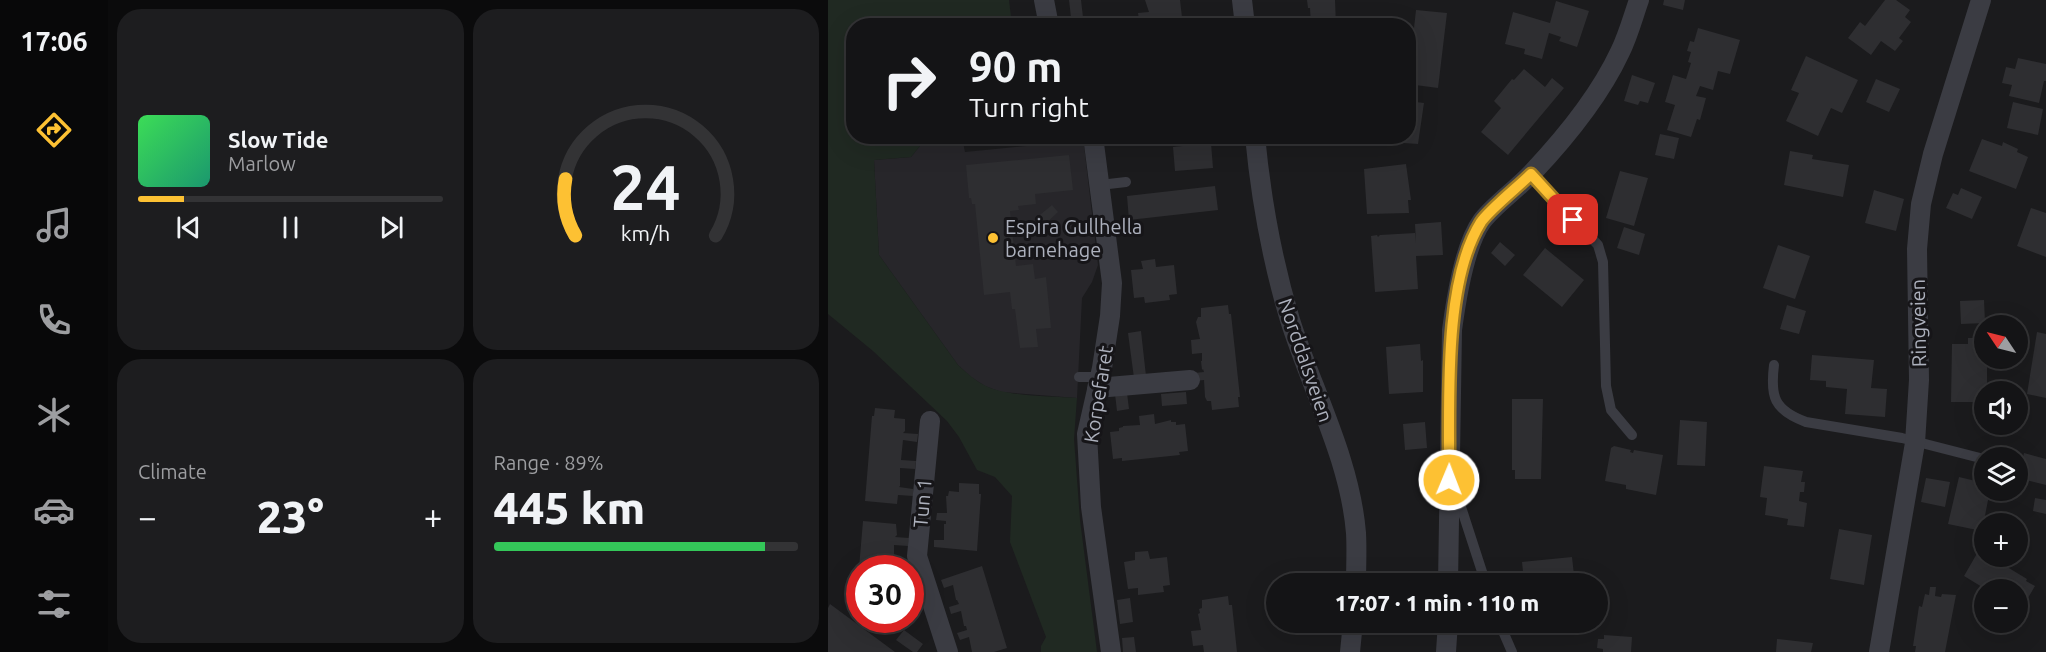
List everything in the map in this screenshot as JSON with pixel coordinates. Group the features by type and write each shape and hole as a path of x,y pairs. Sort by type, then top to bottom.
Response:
{"street":[{"path":"1044,0 1047,18"},
{"path":"1242,0 1244,18"},
{"path":"1448,573 1452,330 1467,255 1482,221 1531,174 1575,123 1600,89 1621,51 1639,0"},
{"name":"Ringveien","path":"1879,652 1915,442 1918,381 1917,249 1921,204 1933,154 1981,0"},
{"name":"Korpefaret","path":"1094,144 1112,283 1110,316 1087,434 1091,507 1111,652"},
{"name":"Norddalsveien","path":"1256,144 1266,216 1278,277 1306,366 1334,438 1349,491 1356,533 1356,573"},
{"path":"1098,383 1190,380"},
{"name":"Tun 1","path":"930,421 917,556 948,652"},
{"path":"1350,652 1352,633"},
{"path":"1446,652 1447,633"}],"lane":[{"path":"1531,174 1598,245 1604,262 1606,386 1611,410 1632,435"},
{"path":"1100,185 1126,182"},
{"path":"1773,365 1772,391 1776,402 1785,412 1794,417 1816,424 1902,438 1974,457"},
{"path":"1079,377 1098,383"},
{"path":"1449,501 1461,507 1482,573"},
{"path":"1504,633 1512,652"}],"shaded area":[{"path":"828,0 1009,0 1011,18 846,18 846,144 922,144 911,157 874,160 879,255 958,365 977,381 993,389 1029,395 1077,398 1074,439 1080,520 1097,652 1041,652 1041,646 1046,637 1010,542 1012,496 995,477 977,470 959,437 947,421 873,351 828,314"},
{"path":"921,144 963,144 965,152 1048,144 1084,144 1098,265 1092,282 1082,298 1077,398 1001,392 971,377 958,365 879,255 874,160 911,157"}],"building":[{"path":"1069,0 1081,0 1083,18 1071,18"},
{"path":"1145,0 1180,0 1182,18 1139,18 1138,13 1149,12"},
{"path":"1307,0 1335,0 1336,18 1311,18 1310,8 1308,8"},
{"path":"1664,0 1685,0 1683,10 1663,5"},
{"path":"1885,0 1896,0 1910,10 1905,17 1911,22 1899,38 1903,41 1895,51 1881,41 1871,55 1848,38 1860,22 1865,26"},
{"path":"1556,1 1589,11 1577,47 1559,41 1561,37 1549,33 1542,59 1524,54 1525,49 1505,44 1513,12 1550,23"},
{"path":"1416,10 1447,13 1438,88 1416,85"},
{"path":"1698,28 1740,40 1730,74 1718,71 1713,90 1700,86 1696,96 1706,98 1700,120 1697,119 1691,137 1667,130 1675,105 1665,102 1673,75 1686,79 1691,63 1688,62 1691,52 1687,51 1690,41 1694,42"},
{"path":"1806,56 1858,80 1842,113 1831,108 1818,136 1786,121 1799,93 1791,90"},
{"path":"2018,58 2046,64 2046,81 2044,81 2039,103 2009,96 2012,85 2002,83 2006,67 2015,69"},
{"path":"1524,69 1545,87 1552,78 1564,88 1508,155 1481,132 1501,108 1494,101 1512,79 1514,80"},
{"path":"1632,75 1655,83 1648,103 1640,101 1638,105 1624,101"},
{"path":"1876,79 1900,89 1889,112 1866,102"},
{"path":"1416,102 1424,103 1418,144 1416,144"},
{"path":"2013,102 2043,109 2038,135 2007,128"},
{"path":"1660,134 1679,138 1674,159 1655,155"},
{"path":"1982,139 2002,146 2003,142 2028,157 2016,189 1969,171"},
{"path":"1211,144 1213,168 1175,171 1173,147"},
{"path":"1790,151 1813,155 1812,159 1849,165 1843,197 1784,185"},
{"path":"1069,155 1073,190 1035,194 1036,204 1018,206 1019,210 1010,211 1016,266 1033,264 1035,279 1046,277 1051,328 1036,329 1038,347 1020,348 1015,309 1012,309 1010,292 984,295 975,204 972,204 969,198 966,165"},
{"path":"1406,164 1411,200 1408,200 1409,213 1367,214 1364,169"},
{"path":"1620,171 1648,178 1634,226 1606,218"},
{"path":"1215,186 1218,210 1129,220 1127,196"},
{"path":"1961,188 1982,197 1972,219 1946,208 1953,193 1958,195"},
{"path":"1874,190 1904,199 1896,231 1865,223"},
{"path":"1052,205 1058,212 1042,227 1035,219"},
{"path":"2031,208 2046,213 2046,257 2017,246"},
{"path":"1441,222 1443,255 1416,256 1418,289 1375,292 1371,236 1415,233 1416,243 1415,224"},
{"path":"1624,227 1645,234 1639,255 1617,248"},
{"path":"1500,242 1515,255 1505,266 1491,253"},
{"path":"1778,245 1810,256 1795,299 1763,288"},
{"path":"1545,248 1584,280 1562,307 1523,275"},
{"path":"1155,259 1156,267 1174,265 1177,294 1169,295 1170,300 1145,303 1144,297 1134,298 1131,270 1143,269 1141,261"},
{"path":"1984,300 1985,315 1974,315 1974,323 1961,324 1960,301"},
{"path":"1228,305 1229,314 1231,314 1240,397 1238,397 1239,407 1212,410 1211,401 1207,401 1205,397 1204,380 1195,381 1194,373 1204,372 1201,361 1202,353 1192,354 1191,340 1200,339 1196,322 1198,317 1201,317 1201,308"},
{"path":"1787,305 1806,311 1799,334 1780,329"},
{"path":"1141,331 1146,376 1134,378 1128,333"},
{"path":"2037,332 2046,334 2046,398 2028,394"},
{"path":"1968,338 1974,338 1974,369 1987,369 1987,381 1974,381 1974,402 1951,402 1952,344 1968,344"},
{"path":"1420,344 1421,361 1423,360 1423,392 1389,394 1386,347"},
{"path":"1812,355 1874,360 1871,388 1887,389 1885,417 1845,414 1847,389 1826,387 1826,381 1810,380"},
{"path":"1186,392 1187,404 1162,406 1161,394"},
{"path":"1127,393 1129,409 1117,411 1115,394"},
{"path":"1512,399 1543,399 1541,479 1515,479 1515,470 1512,470"},
{"path":"875,408 895,410 894,418 905,419 903,433 918,434 917,442 903,440 901,460 916,461 915,469 900,468 899,487 913,489 913,496 898,495 897,504 865,501 872,416 874,416"},
{"path":"1154,414 1155,424 1171,420 1171,422 1176,422 1176,425 1185,424 1188,451 1179,452 1180,455 1122,461 1122,458 1113,459 1110,432 1119,431 1119,428 1123,426 1140,425 1139,416"},
{"path":"1680,420 1707,422 1705,466 1677,465"},
{"path":"1425,422 1427,448 1405,450 1403,424"},
{"path":"1614,446 1631,450 1630,452 1633,453 1634,450 1663,455 1656,495 1626,489 1626,485 1605,481 1611,448"},
{"path":"2028,454 2046,459 2046,485 2028,480"},
{"path":"1764,466 1803,471 1801,482 1805,482 1804,492 1800,492 1799,501 1807,503 1804,527 1787,525 1788,519 1765,515 1767,498 1760,497"},
{"path":"1959,477 1974,481 1974,501 1988,501 1986,513 1974,513 1974,529 1948,524"},
{"path":"1926,478 1950,482 1945,507 1921,502"},
{"path":"959,483 979,484 979,494 981,494 977,551 934,547 934,540 944,540 944,524 946,524 946,521 936,520 937,513 947,513 946,496 949,491 959,492"},
{"path":"2035,498 2046,500 2046,514 2033,511"},
{"path":"863,521 896,524 897,535 895,537 909,538 908,546 894,545 894,555 860,555"},
{"path":"1839,529 1872,535 1864,585 1830,579"},
{"path":"1148,551 1150,559 1167,557 1170,585 1163,586 1164,592 1138,595 1138,588 1128,589 1124,562 1135,560 1135,552"},
{"path":"1572,557 1574,573 1523,573 1522,562"},
{"path":"1974,559 1974,567 2007,567 2027,579 1974,579 1974,582 1964,576"},
{"path":"982,566 1007,648 994,652 972,652 969,637 960,640 957,633 967,630 966,626 964,626 961,611 951,614 949,607 959,604 953,585 944,588 941,580"},
{"path":"2028,582 2035,586 2028,598"},
{"path":"1930,587 1936,587 1935,596 1956,595 1945,652 1915,652 1916,646 1913,646 1919,606 1922,607 1925,594 1929,595"},
{"path":"1228,596 1229,605 1232,605 1237,652 1204,652 1203,645 1193,646 1191,631 1201,630 1198,614 1199,609 1202,608 1202,600"},
{"path":"1130,598 1133,622 1120,624 1117,600"},
{"path":"830,604 846,616 846,633 869,633 895,652 828,652 828,608"},
{"path":"902,633 908,633 923,644 917,652 913,652 896,640"},
{"path":"1604,635 1632,637 1631,652 1603,652 1603,649 1597,648 1598,639 1604,639"},
{"path":"1134,637 1136,652 1123,652 1122,638"},
{"path":"1777,639 1813,643 1811,652 1776,652"}],"place":[{"name":"Espira Gullhella barnehage","path":"993,238"}],"route":[{"path":"1449,480 1452,330 1467,255 1482,221 1531,174 1573,220"}]}
